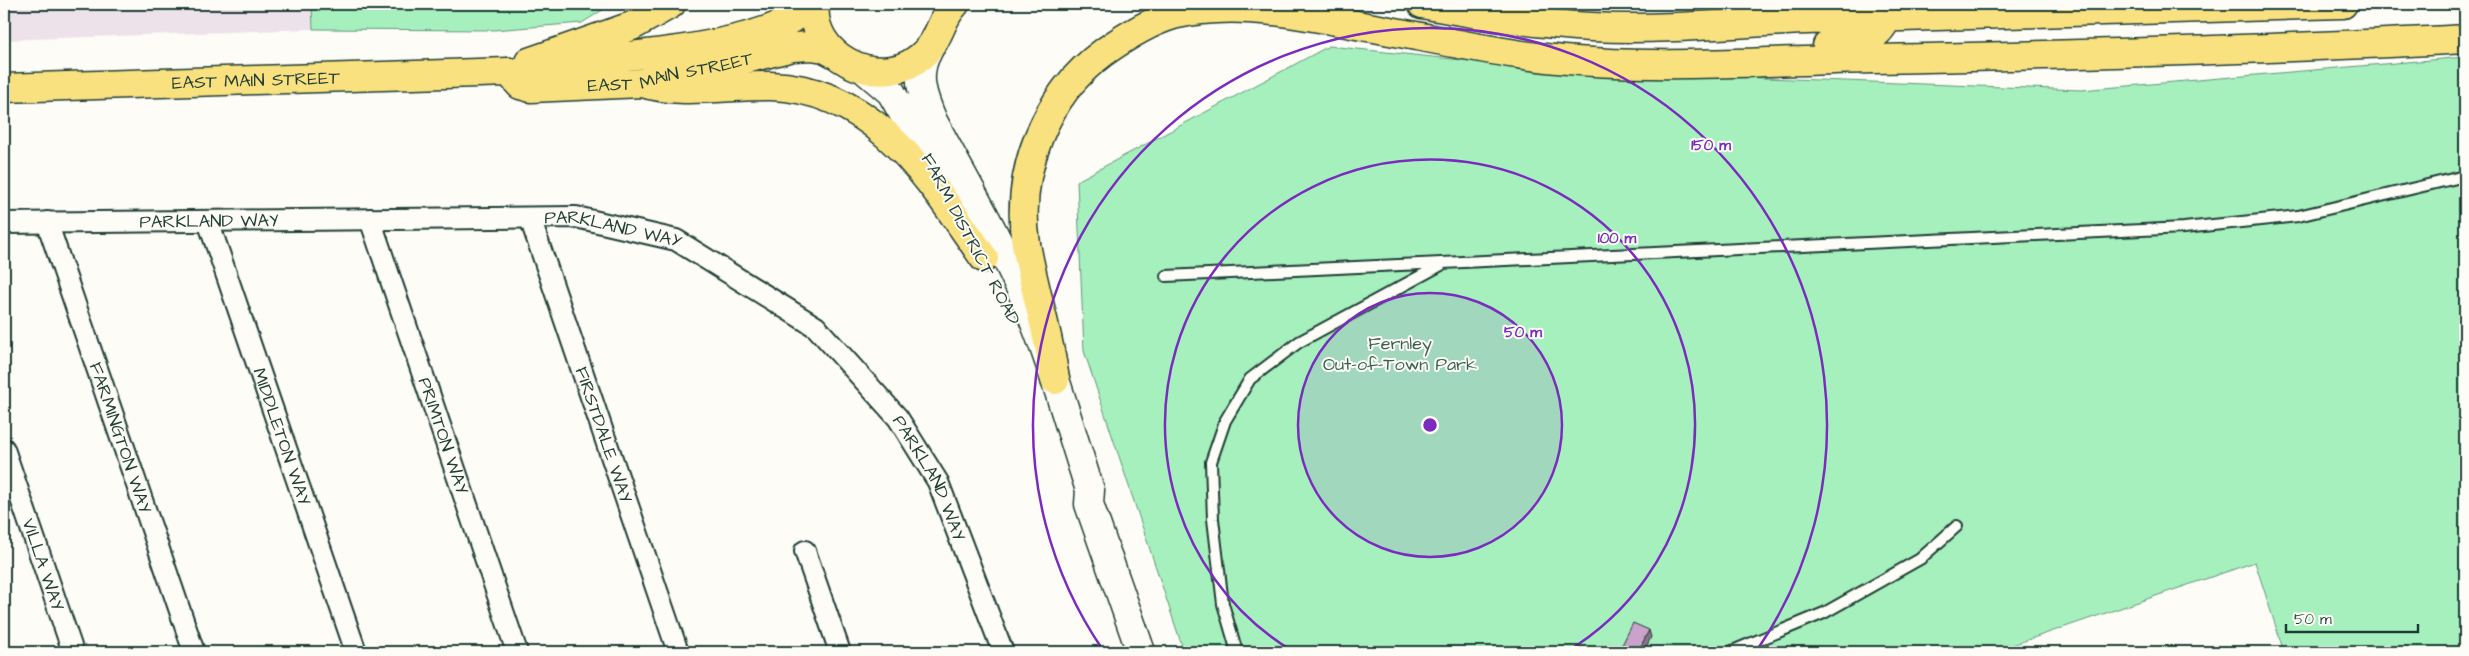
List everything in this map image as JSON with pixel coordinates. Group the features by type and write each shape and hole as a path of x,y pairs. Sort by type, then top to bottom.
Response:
{"main road":[{"path":"519,68 632,26 671,4"},
{"name":"EAST MAIN STREET","path":"4,88 519,68 593,61 681,50 752,34 797,16 808,4"},
{"path":"815,4 817,25 824,40 835,54 849,64 865,70 882,72 899,69 915,62 928,51 938,37 949,9"},
{"path":"1422,4 1496,18 1593,27 1640,28 1887,18 2343,4"},
{"path":"1055,380 1046,326 1026,241 1023,209 1027,179 1042,128 1059,98 1080,72 1103,53 1135,32 1173,15 1210,8 1263,6 1517,54 1564,60 1709,62 2302,47 2465,39"},
{"path":"1709,62 1871,38 1881,31 1887,18"},
{"name":"EAST MAIN STREET","path":"519,68 520,85 531,88 642,83 662,76 717,66 793,47 812,46 824,48 835,54"},
{"name":"FARM DISTRICT ROAD","path":"928,51 922,62 920,72 925,102 939,133 1011,267 1026,301 1055,380 1090,490 1089,504 1141,652"},
{"name":"FARM DISTRICT ROAD","path":"865,70 891,92 984,258 1016,320 1078,494 1082,500 1089,504"},
{"path":"642,83 654,87 680,88 774,86 816,95 851,109 883,131 913,160 984,258"}],"street":[{"name":"PARKLAND WAY","path":"4,223 576,217 676,240 816,327 898,418 938,482 1003,652"},
{"name":"FIRSTDALE WAY","path":"530,218 678,652"},
{"name":"PRIMTON WAY","path":"370,219 517,652"},
{"name":"MIDDLETON WAY","path":"208,221 356,652"},
{"name":"FARMINGTON WAY","path":"47,222 194,652"},
{"name":"VILLA WAY","path":"4,449 73,652"},
{"path":"805,551 840,652"}],"lane":[{"path":"1166,276 2184,228 2298,216 2465,176"},
{"path":"1238,652 1222,604 1213,519 1211,462 1225,421 1250,379 1299,342 1444,263"},
{"path":"1730,652 1824,613 1920,559 1957,526"}],"shaded area":[{"path":"4,4 312,4 313,29 4,40"}],"green space":[{"path":"312,4 612,4 582,23 493,30 313,29"},
{"name":"Fernley Out-of-Town Park","path":"1329,46 1555,70 2081,90 2465,57 2465,652 2284,652 2255,562 1992,652 1184,652 1084,351 1077,181"}],"building":[{"path":"1633,623 1649,630 1638,652 1619,651"}]}
